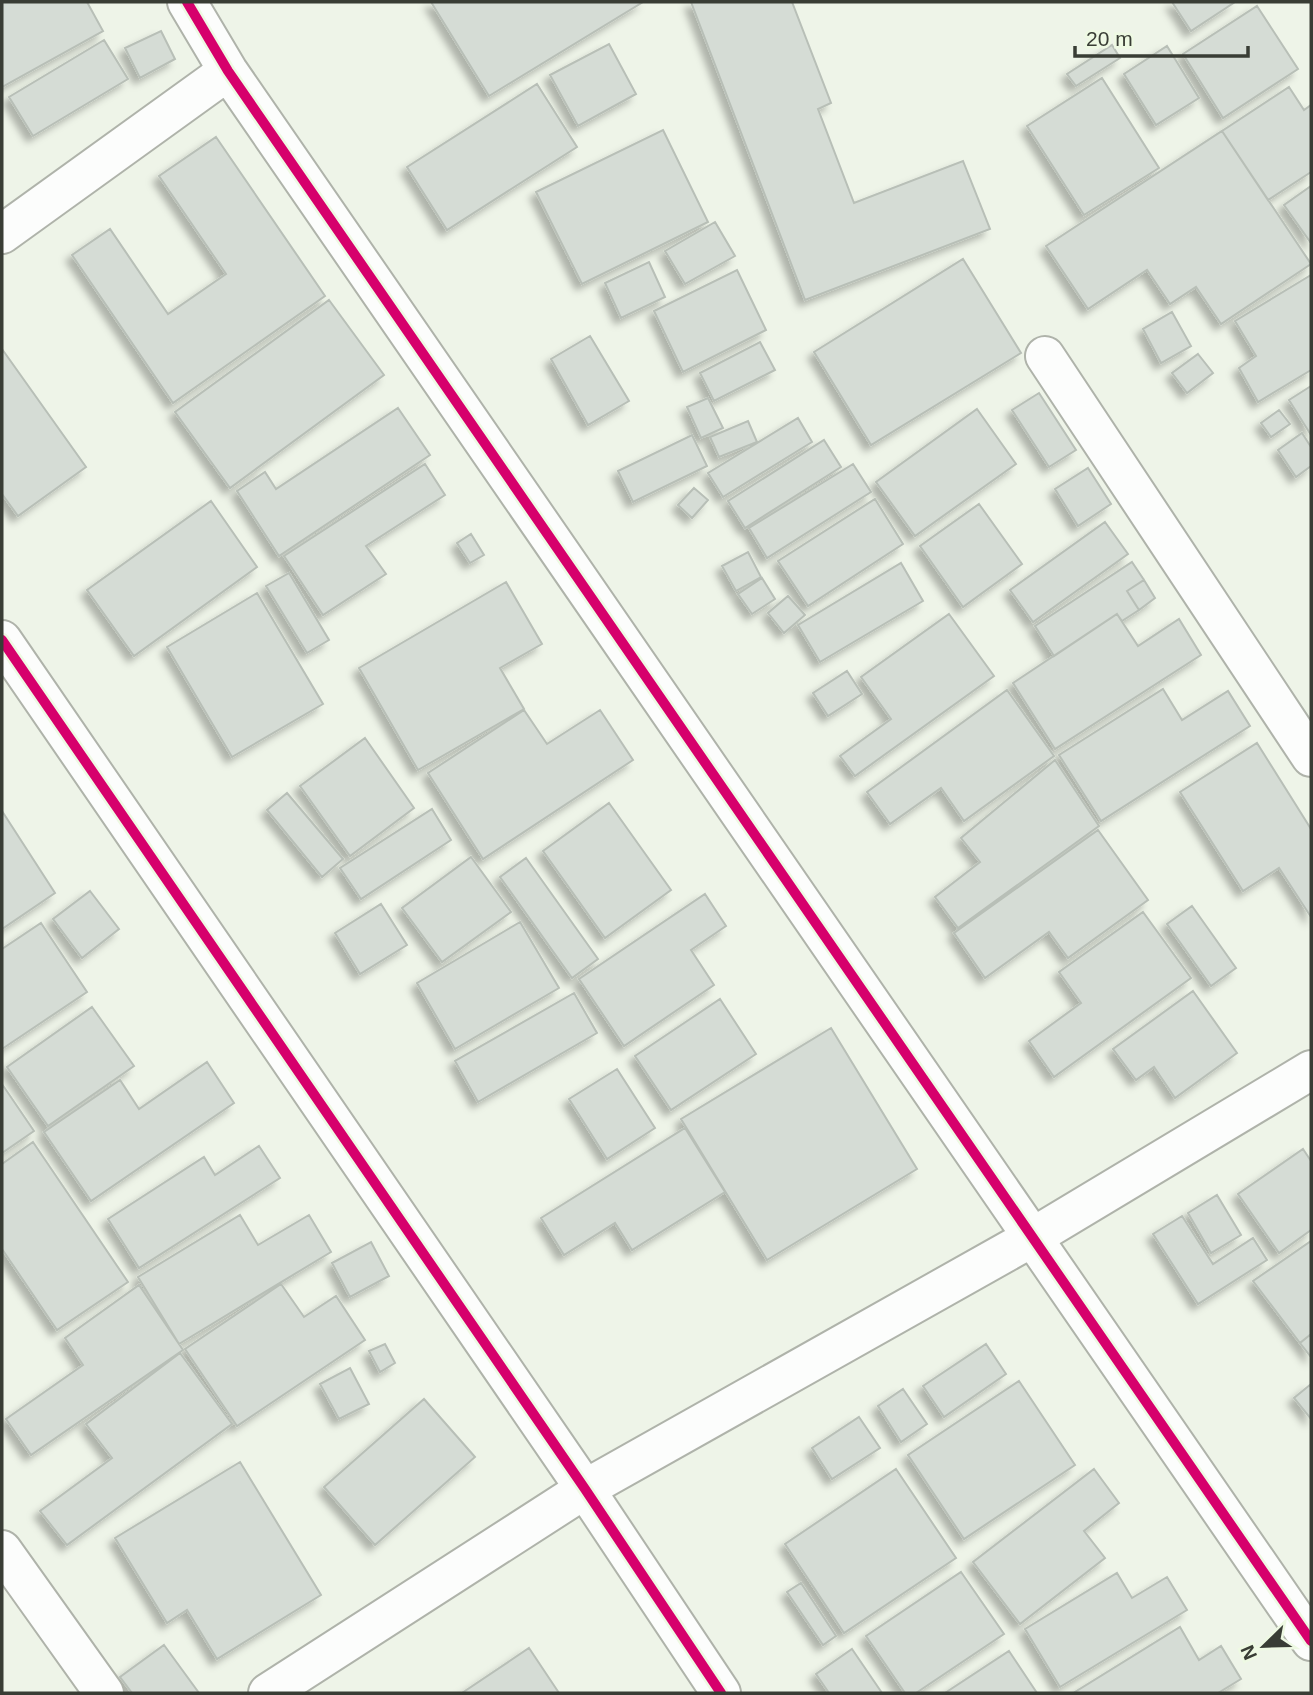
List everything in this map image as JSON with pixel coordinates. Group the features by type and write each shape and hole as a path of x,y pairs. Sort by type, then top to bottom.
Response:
{"street":[{"path":"187,2 228,71 1311,1641"},
{"path":"2,234 228,71"},
{"path":"1045,356 1311,757"},
{"path":"2,640 585,1489 721,1693"},
{"path":"268,1693 585,1489 1033,1237 1311,1070"},
{"path":"2,1550 104,1693"}],"building":[{"path":"2,2 87,2 103,31 2,87"},
{"path":"431,2 643,2 489,96"},
{"path":"691,2 792,2 831,103 818,109 854,203 963,161 990,229 805,300"},
{"path":"1172,2 1235,2 1191,31"},
{"path":"1257,6 1298,69 1223,118 1183,54"},
{"path":"161,31 175,59 140,78 125,48"},
{"path":"104,40 128,79 33,136 9,97"},
{"path":"609,44 636,94 578,126 550,75"},
{"path":"1112,45 1120,58 1076,86 1067,74"},
{"path":"1167,46 1199,98 1156,125 1124,74"},
{"path":"1102,78 1159,168 1084,215 1027,126"},
{"path":"537,84 577,147 447,230 407,167"},
{"path":"1289,87 1304,110 1311,105 1311,172 1268,200 1222,131"},
{"path":"663,130 708,222 582,284 536,192"},
{"path":"1222,131 1311,264 1221,324 1196,287 1170,304 1147,270 1088,309 1046,246"},
{"path":"216,137 325,296 173,403 72,255 110,229 168,314 226,274 159,176"},
{"path":"1311,186 1311,243 1284,205"},
{"path":"715,222 735,256 685,284 665,251"},
{"path":"963,259 1021,353 871,445 814,352"},
{"path":"649,262 665,297 621,318 605,283"},
{"path":"737,270 766,330 683,372 654,311"},
{"path":"1311,275 1311,370 1258,402 1239,368 1256,356 1235,321"},
{"path":"329,300 384,375 230,488 175,412"},
{"path":"1172,312 1191,346 1161,363 1143,329"},
{"path":"590,336 629,401 588,425 551,359"},
{"path":"760,342 775,370 714,401 700,373"},
{"path":"2,349 86,467 18,516 2,494"},
{"path":"1198,354 1213,373 1187,393 1172,373"},
{"path":"1311,386 1311,435 1289,400"},
{"path":"1039,393 1076,450 1049,467 1012,410"},
{"path":"708,398 723,428 701,438 687,407"},
{"path":"398,408 430,455 279,556 237,491 265,472 276,489"},
{"path":"977,409 1016,464 915,536 876,482"},
{"path":"1279,410 1290,424 1271,437 1261,423"},
{"path":"798,418 812,442 723,497 708,473"},
{"path":"748,421 757,442 719,457 710,437"},
{"path":"1302,433 1311,447 1311,466 1296,477 1278,450"},
{"path":"692,435 707,466 633,502 618,471"},
{"path":"824,440 841,467 745,528 728,501"},
{"path":"425,464 445,495 366,546 386,574 323,615 284,556"},
{"path":"853,464 871,492 767,558 749,528"},
{"path":"1088,468 1111,504 1078,526 1055,489"},
{"path":"694,488 708,500 692,518 678,505"},
{"path":"875,499 903,544 808,606 778,561"},
{"path":"211,501 257,567 134,656 87,590"},
{"path":"979,504 1022,564 963,607 920,546"},
{"path":"1105,522 1128,554 1033,622 1010,590"},
{"path":"471,534 484,555 470,563 457,543"},
{"path":"748,552 761,577 736,591 722,566"},
{"path":"1132,562 1144,580 1127,591 1139,610 1122,621 1117,614 1054,656 1035,626"},
{"path":"901,563 923,601 820,662 798,625"},
{"path":"289,573 329,640 307,653 266,586"},
{"path":"762,578 775,599 752,614 738,594"},
{"path":"1144,580 1155,598 1139,610 1127,591"},
{"path":"506,582 542,644 500,668 524,709 418,770 359,668"},
{"path":"257,593 323,704 232,757 167,647"},
{"path":"788,596 805,615 784,633 768,613"},
{"path":"949,614 994,676 855,776 840,756 891,719 861,677"},
{"path":"1117,614 1138,646 1179,619 1201,655 1055,749 1013,683"},
{"path":"847,671 862,694 828,716 813,693"},
{"path":"1163,689 1182,720 1228,691 1250,726 1101,821 1059,755"},
{"path":"1007,690 1054,756 964,821 941,788 890,824 867,792"},
{"path":"524,710 547,744 600,710 633,760 483,859 428,773"},
{"path":"365,738 414,808 350,856 300,786"},
{"path":"1257,743 1311,829 1311,917 1279,868 1243,891 1180,792"},
{"path":"1055,760 1099,826 958,928 935,897 980,862 961,838"},
{"path":"287,793 343,859 322,877 267,810"},
{"path":"609,803 671,890 605,938 543,851"},
{"path":"432,809 451,840 361,899 340,868"},
{"path":"2,811 55,893 2,929"},
{"path":"1098,830 1148,900 1068,958 1049,932 985,978 954,933"},
{"path":"471,857 511,912 442,962 402,908"},
{"path":"526,858 598,959 572,978 500,877"},
{"path":"90,891 119,929 82,958 53,919"},
{"path":"705,894 726,926 691,950 714,985 624,1046 579,979"},
{"path":"381,904 407,945 360,974 335,933"},
{"path":"1192,906 1236,968 1211,986 1167,924"},
{"path":"1143,912 1191,978 1054,1077 1029,1041 1081,1003 1059,972"},
{"path":"520,922 559,988 455,1049 417,983"},
{"path":"41,923 87,992 2,1049 2,949"},
{"path":"1193,991 1237,1053 1175,1098 1154,1067 1136,1080 1113,1049"},
{"path":"574,993 597,1033 478,1102 455,1061"},
{"path":"720,999 756,1054 671,1110 635,1056"},
{"path":"92,1007 134,1066 48,1126 7,1067"},
{"path":"831,1028 917,1169 767,1260 681,1119"},
{"path":"207,1062 234,1103 91,1201 44,1132 120,1080 139,1109"},
{"path":"617,1069 655,1128 607,1159 569,1099"},
{"path":"2,1084 34,1131 2,1153"},
{"path":"685,1128 725,1192 632,1250 615,1223 564,1255 541,1218"},
{"path":"33,1142 128,1282 57,1330 2,1249 2,1164"},
{"path":"259,1146 280,1178 139,1268 108,1219 204,1157 215,1175"},
{"path":"1303,1149 1311,1161 1311,1230 1279,1253 1238,1194"},
{"path":"1217,1195 1241,1235 1211,1253 1188,1213"},
{"path":"240,1215 258,1245 309,1215 331,1252 179,1344 138,1277"},
{"path":"1182,1216 1213,1264 1253,1238 1267,1260 1198,1304 1153,1234"},
{"path":"1311,1241 1311,1334 1300,1343 1253,1281"},
{"path":"371,1242 389,1276 350,1297 332,1263"},
{"path":"281,1284 304,1317 336,1296 365,1340 237,1426 185,1349"},
{"path":"139,1285 183,1350 31,1455 6,1419 83,1365 65,1338"},
{"path":"1311,1334 1311,1357 1300,1343"},
{"path":"385,1344 395,1363 380,1372 369,1351"},
{"path":"986,1344 1006,1374 944,1417 923,1386"},
{"path":"180,1353 232,1424 67,1545 40,1511 112,1458 86,1424"},
{"path":"350,1368 369,1404 339,1419 320,1384"},
{"path":"1019,1381 1075,1465 964,1539 908,1455"},
{"path":"1311,1384 1311,1419 1294,1398"},
{"path":"903,1389 927,1424 901,1442 878,1406"},
{"path":"424,1399 475,1457 375,1545 324,1487"},
{"path":"859,1417 880,1448 832,1479 812,1448"},
{"path":"240,1462 321,1595 217,1659 187,1610 167,1623 115,1538"},
{"path":"896,1469 956,1558 844,1633 785,1544"},
{"path":"1094,1469 1119,1503 1084,1531 1105,1558 1020,1624 973,1562"},
{"path":"961,1572 1004,1634 916,1693 905,1693 866,1636"},
{"path":"1117,1573 1132,1598 1167,1577 1187,1610 1060,1687 1025,1629"},
{"path":"801,1583 836,1636 823,1645 787,1592"},
{"path":"1180,1627 1199,1660 1221,1646 1241,1679 1218,1693 1075,1692"},
{"path":"164,1645 199,1693 132,1693 120,1677"},
{"path":"529,1648 559,1693 462,1693"},
{"path":"852,1649 882,1693 829,1693 816,1674"},
{"path":"1009,1651 1037,1693 945,1693"}],"cycle path":[{"path":"187,2 228,71 1311,1641"},
{"path":"2,640 585,1489 721,1693"}]}
